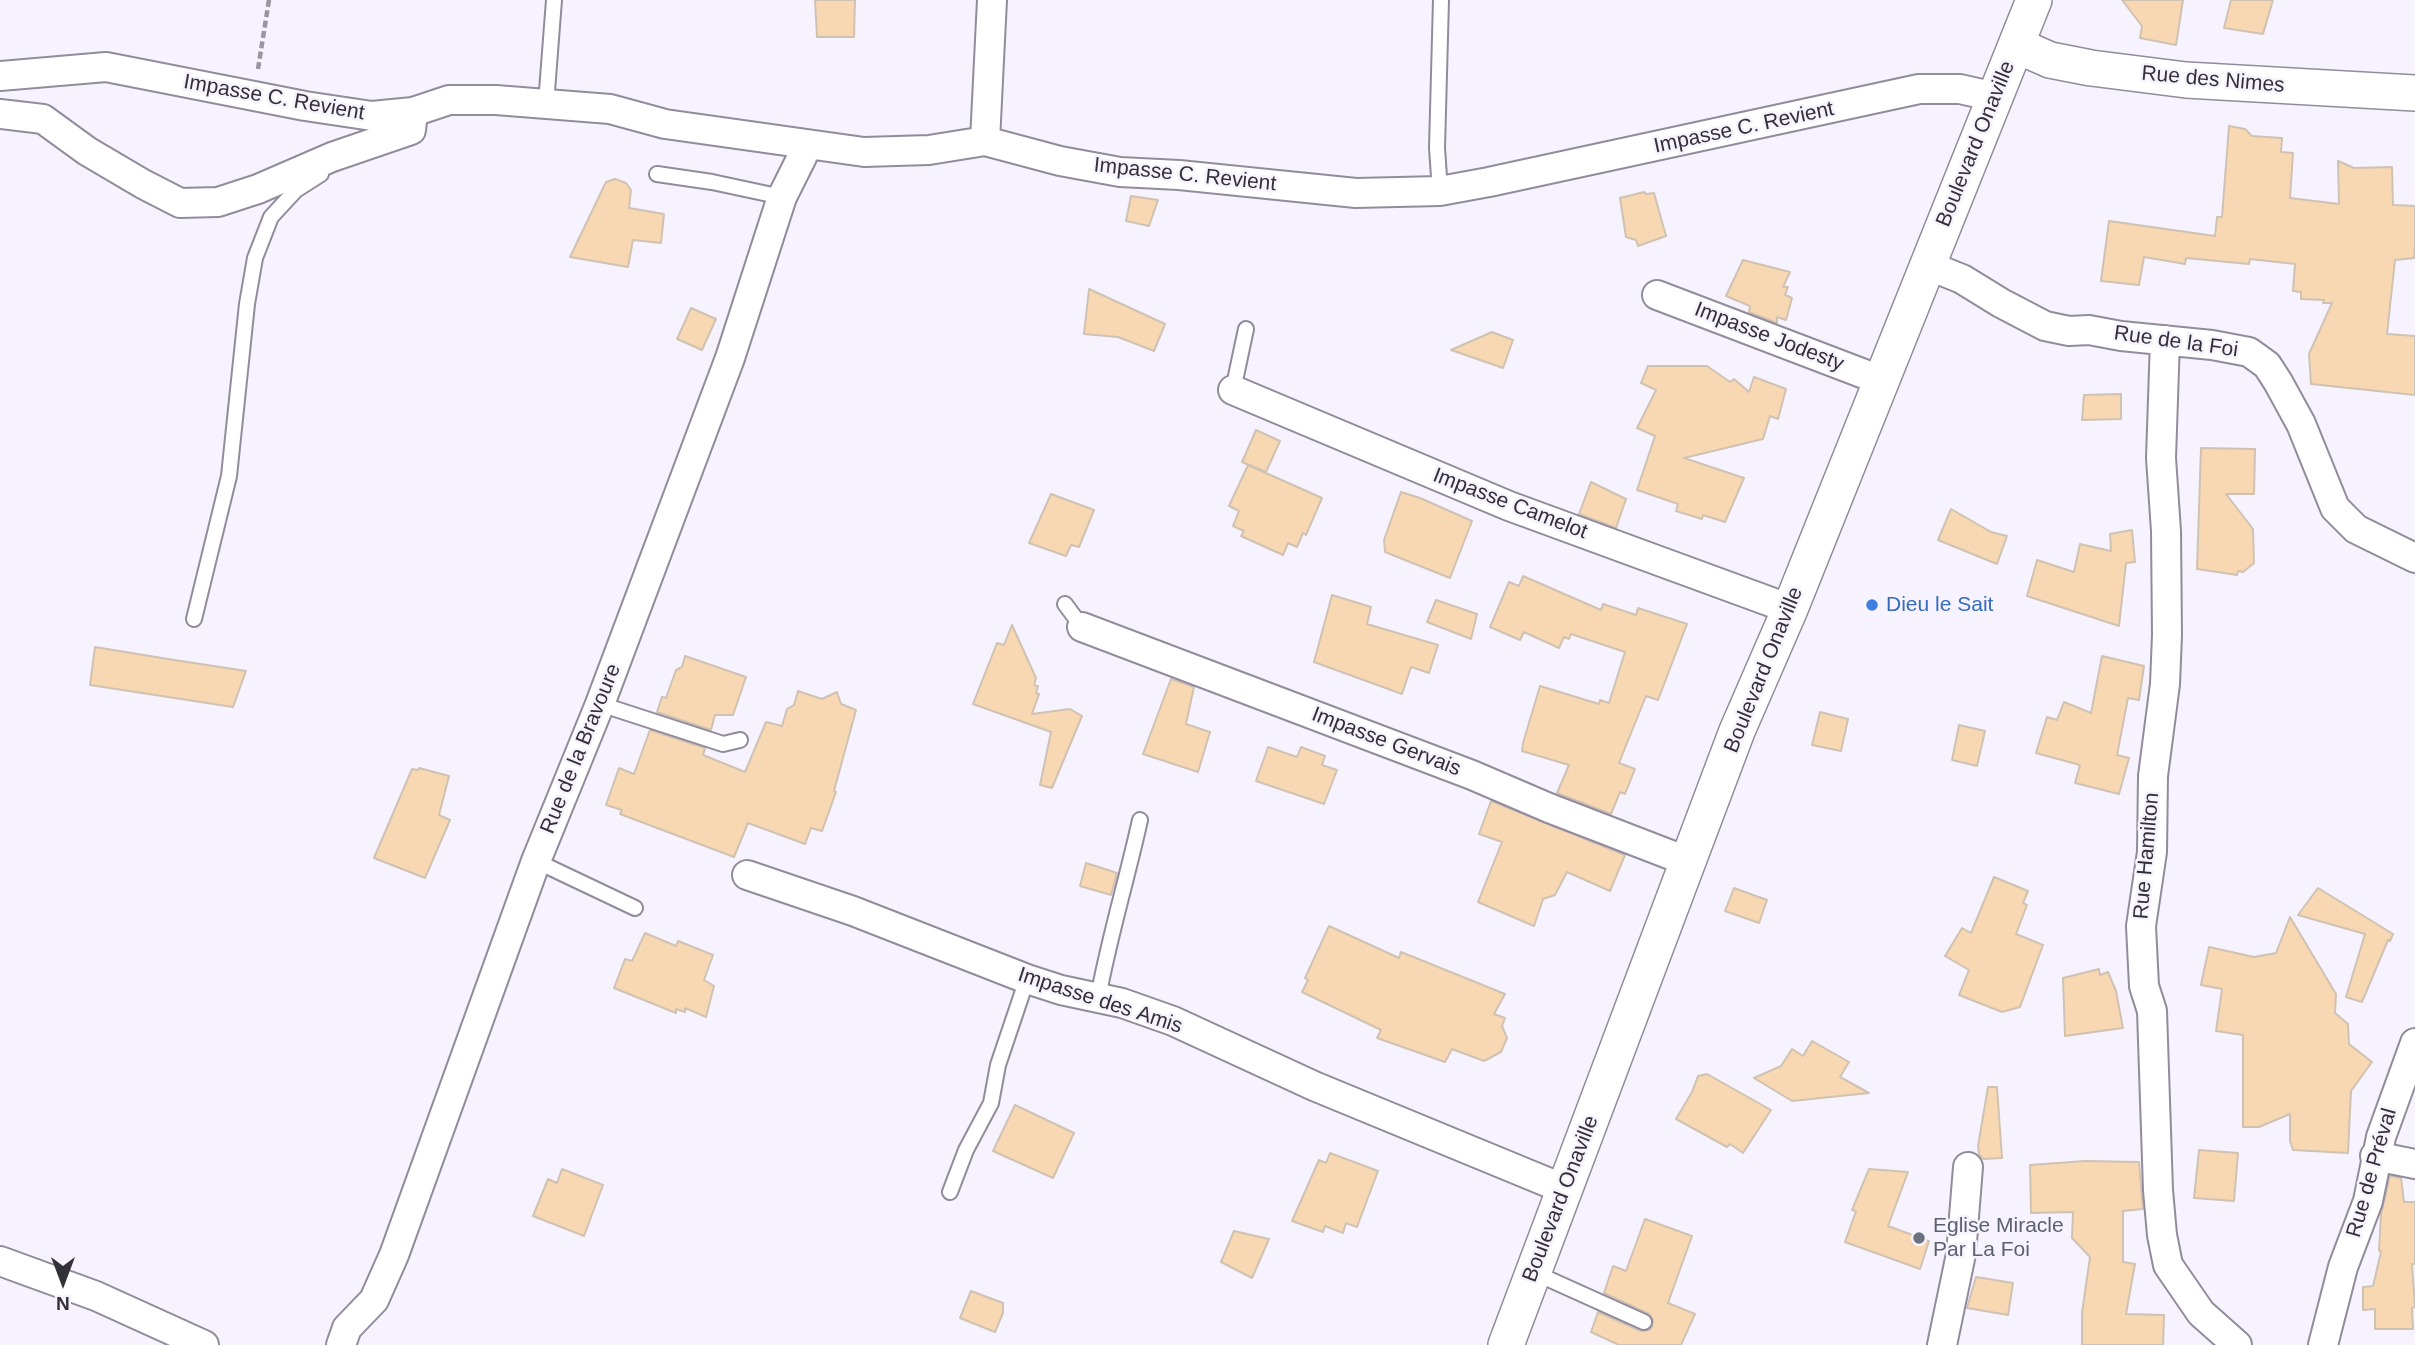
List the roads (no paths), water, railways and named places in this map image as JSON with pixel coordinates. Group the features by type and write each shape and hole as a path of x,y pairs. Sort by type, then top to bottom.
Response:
{"street":[{"path":"985,141 992,0"},
{"name":"Boulevard Onaville","path":"1506,1345 1737,732 1790,609 2034,0"},
{"name":"Rue des Nimes","path":"2016,45 2050,60 2186,80 2415,93"},
{"name":"Impasse C. Revient","path":"0,76 106,67 304,106 372,116 414,112 449,100 496,100 610,109 664,124 864,152 929,150 985,141 1060,161 1120,172 1179,175 1356,193 1440,191 1603,159 1919,89 1960,89 1995,97"},
{"path":"0,114 43,119 98,158 180,203 218,202 258,189 332,157 411,130 414,112"},
{"name":"Rue de la Bravoure","path":"341,1345 347,1328 373,1300 394,1255 536,861 600,704 730,358 782,197 802,157 805,145"},
{"name":"Rue de la Foi","path":"1927,265 1962,279 2045,326 2069,331 2089,330 2212,345 2249,352 2267,365 2301,424 2335,508 2356,529 2415,558"},
{"name":"Impasse Jodesty","path":"1657,295 1881,380"},
{"name":"Rue Hamilton","path":"2165,340 2161,458 2166,531 2167,635 2165,684 2153,776 2151,852 2141,926 2141,953 2144,986 2152,1011 2158,1190 2168,1265 2200,1313 2226,1342"},
{"name":"Impasse Camelot","path":"1233,390 1509,506 1790,609"},
{"name":"Impasse Gervais","path":"1082,627 1472,775 1689,862"},
{"name":"Impasse des Amis","path":"747,875 853,911 1027,979 1061,990 1122,1003 1173,1021 1314,1086 1564,1189"},
{"name":"Rue de Préval","path":"2323,1345 2343,1267 2368,1201 2375,1156 2415,1043"},
{"path":"2375,1156 2415,1164"},
{"path":"1942,1345 1961,1254 1968,1167"},
{"path":"0,1261 96,1296 204,1345"}],"lane":[{"path":"546,104 554,0"},
{"path":"1440,191 1437,148 1441,0"},
{"path":"194,619 229,476 247,304 255,257 271,217 296,190 329,170 332,157"},
{"path":"657,174 782,197"},
{"path":"1233,390 1246,329"},
{"path":"1065,604 1082,627"},
{"path":"600,704 723,744 740,740"},
{"path":"1098,998 1106,954 1140,820"},
{"path":"536,861 635,908"},
{"path":"950,1192 966,1150 991,1103 998,1065 1027,979"},
{"path":"1533,1272 1644,1322"}],"place":[{"name":"Dieu le Sait","path":"1872,605"},
{"name":"Eglise Miracle Par La Foi","path":"1919,1238"}]}
